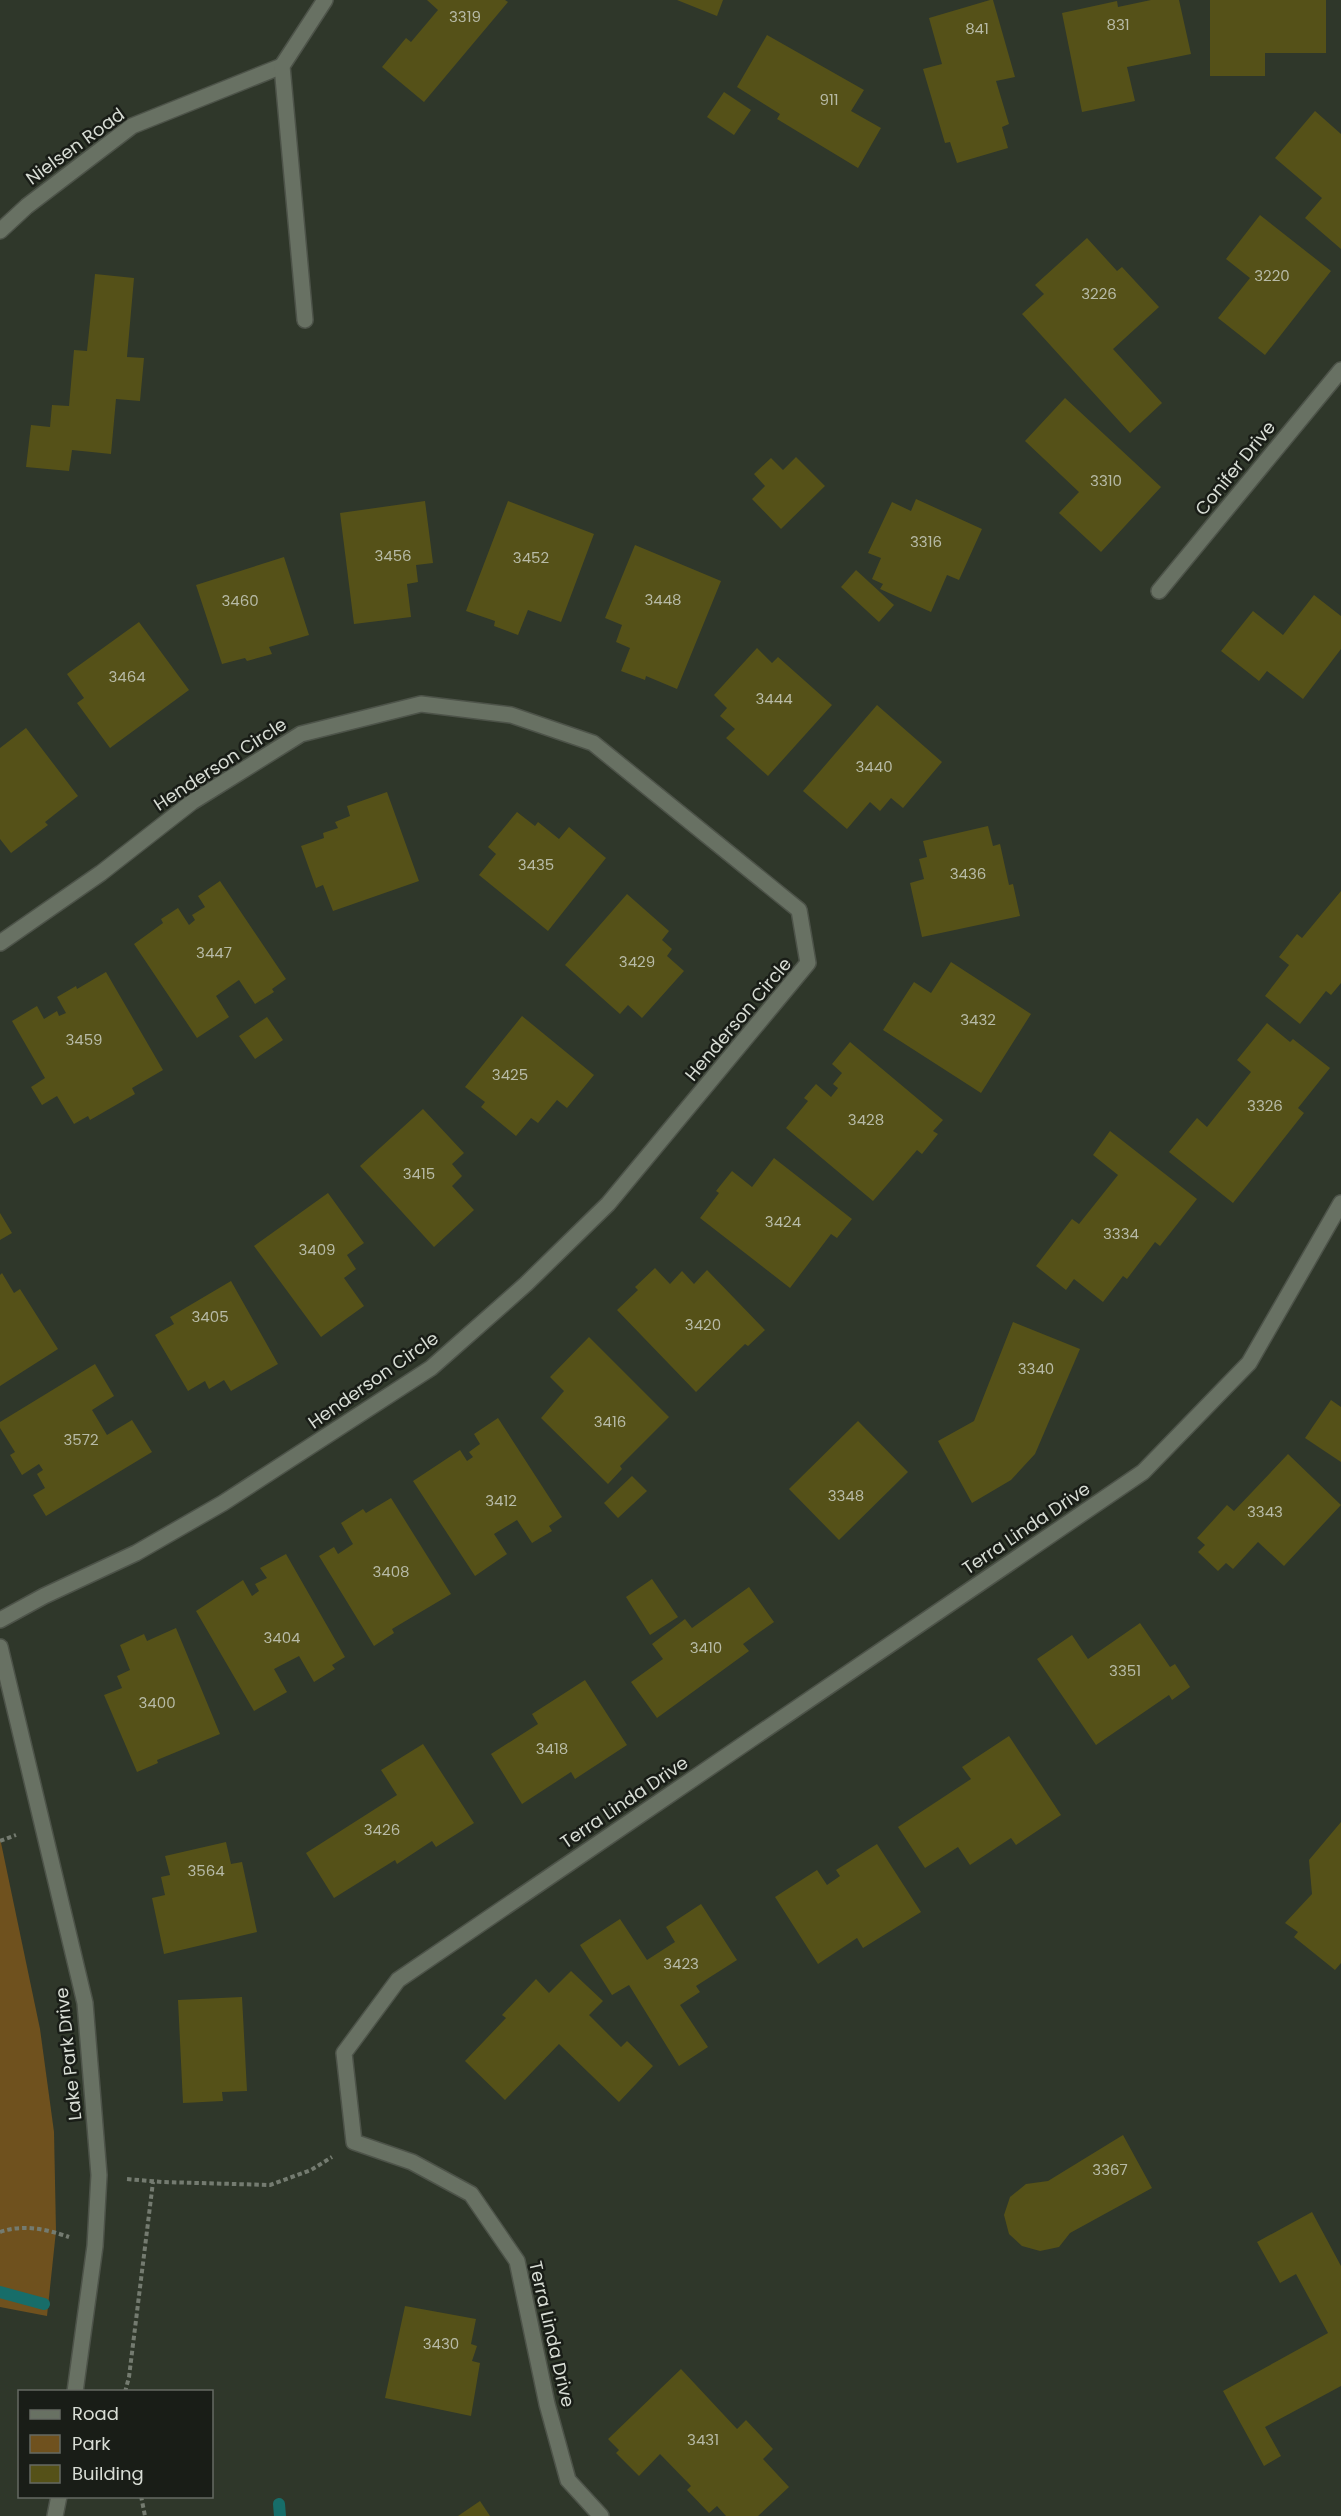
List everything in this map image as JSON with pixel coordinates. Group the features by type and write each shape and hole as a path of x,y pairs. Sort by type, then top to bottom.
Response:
{"street":[{"path":"305,320 282,66 325,0"},
{"name":"Nielsen Road","path":"0,231 27,206 132,126 282,66"},
{"name":"Conifer Drive","path":"1159,591 1341,369"},
{"name":"Henderson Circle","path":"0,943 101,873 192,802 301,734 421,704 511,715 593,743 799,910 808,963 608,1204 526,1284 431,1368 223,1503 136,1553 44,1596 0,1620"},
{"name":"Terra Linda Drive","path":"601,2516 568,2480 547,2404 517,2261 471,2194 411,2162 354,2142 344,2053 398,1980 1143,1472 1249,1363 1341,1203"},
{"name":"Lake Park Drive","path":"0,1647 85,2003 99,2175 95,2246 75,2390"},
{"path":"55,2516 58,2498"}],"path":[{"path":"99,2175 153,2182 270,2185 311,2170 354,2142"},
{"path":"124,2390 129,2376 153,2182"},
{"path":"0,2232 12,2228 46,2229 95,2246"},
{"path":"141,2498 145,2516"}],"green space":[{"path":"0,1838 40,2029 54,2132 56,2231 47,2316 0,2307"}],"building":[{"path":"427,0 505,0 508,2 424,102 382,67 406,38 411,42 438,10"},
{"path":"677,0 723,0 717,16"},
{"path":"993,0 1015,77 996,81 1009,124 1002,127 1008,148 957,163 950,142 945,143 923,69 942,64 929,18"},
{"path":"1151,0 1179,0 1191,54 1127,67 1135,101 1082,112 1062,13 1117,1 1118,7"},
{"path":"1210,0 1326,0 1326,53 1265,53 1265,76 1210,76"},
{"path":"767,35 864,90 851,111 881,128 858,168 777,119 780,114 737,87"},
{"path":"724,92 751,110 734,135 707,117"},
{"path":"1315,111 1341,134 1341,249 1305,218 1322,198 1275,158"},
{"path":"1260,215 1331,271 1265,355 1218,318 1250,278 1226,259"},
{"path":"1087,238 1117,271 1122,267 1159,307 1113,349 1162,403 1130,433 1022,314 1044,294 1035,285"},
{"path":"95,274 134,278 127,357 144,358 140,401 116,399 111,454 72,450 69,471 26,467 31,425 50,427 52,405 69,406 74,350 87,351"},
{"path":"1065,398 1161,487 1101,552 1059,513 1079,492 1025,441"},
{"path":"796,457 825,486 781,529 752,499 765,486 754,474 771,458 783,470"},
{"path":"916,499 982,529 959,580 947,575 931,612 880,589 883,584 872,579 881,558 868,553 892,502 911,511"},
{"path":"425,501 433,563 416,565 418,582 407,584 411,617 354,624 340,513"},
{"path":"508,501 594,534 561,622 528,610 518,635 494,626 495,621 466,611"},
{"path":"635,545 721,581 677,689 646,676 645,680 621,671 630,648 616,642 622,625 605,618"},
{"path":"284,557 309,635 269,647 272,654 247,661 245,658 222,664 196,585"},
{"path":"856,570 894,605 879,622 841,587"},
{"path":"1314,595 1341,616 1341,649 1303,699 1267,671 1259,681 1221,651 1253,611 1283,635"},
{"path":"139,622 189,690 110,748 77,703 84,698 67,674"},
{"path":"757,648 772,663 778,657 832,705 768,776 726,738 735,729 720,716 727,708 714,695"},
{"path":"877,705 942,762 903,808 891,798 880,811 870,802 847,829 803,791"},
{"path":"26,728 78,796 45,822 48,825 11,853 0,839 0,748"},
{"path":"387,792 419,881 333,911 323,885 316,888 301,846 324,838 323,833 338,828 335,822 350,816 347,806"},
{"path":"517,812 535,826 538,822 559,839 569,827 606,858 548,931 479,875 496,854 488,847"},
{"path":"988,826 993,846 1000,844 1009,885 1013,884 1020,916 922,937 910,883 924,879 919,859 927,857 923,841"},
{"path":"220,881 286,979 272,989 274,992 255,1004 239,980 216,996 229,1017 197,1038 134,944 163,923 161,919 178,908 189,925 195,920 192,915 205,907 198,896"},
{"path":"1341,891 1341,983 1331,995 1326,991 1300,1024 1265,996 1289,965 1279,957 1297,934 1302,938"},
{"path":"627,894 669,931 662,940 672,949 667,956 684,971 642,1018 628,1005 620,1014 565,965"},
{"path":"951,962 1031,1014 981,1093 883,1030 914,982 931,993"},
{"path":"106,972 163,1070 132,1088 135,1094 90,1120 88,1116 74,1124 57,1096 42,1105 31,1087 45,1078 12,1021 37,1006 44,1019 57,1011 59,1016 66,1013 57,997 76,986 77,989"},
{"path":"522,1016 594,1075 567,1108 557,1100 538,1123 531,1118 516,1136 481,1107 485,1102 465,1087"},
{"path":"267,1017 283,1040 255,1059 239,1036"},
{"path":"1267,1023 1290,1042 1293,1039 1330,1068 1298,1108 1304,1113 1233,1203 1169,1152 1197,1118 1207,1127 1251,1072 1237,1060"},
{"path":"850,1042 943,1120 933,1131 938,1134 922,1154 917,1150 873,1201 786,1128 808,1101 804,1098 816,1084 831,1097 838,1088 833,1084 842,1073 832,1064"},
{"path":"423,1109 464,1153 452,1164 462,1176 452,1186 474,1210 434,1247 360,1166"},
{"path":"1110,1131 1197,1199 1160,1246 1155,1242 1127,1279 1123,1276 1103,1302 1074,1279 1066,1290 1036,1266 1072,1219 1079,1224 1118,1175 1093,1155"},
{"path":"774,1158 852,1219 837,1238 831,1234 790,1288 700,1218 719,1193 716,1191 732,1171 752,1187"},
{"path":"328,1193 364,1243 347,1255 356,1269 344,1278 364,1306 321,1337 254,1246"},
{"path":"0,1213 12,1233 0,1240"},
{"path":"655,1268 670,1284 682,1271 694,1284 707,1270 765,1330 748,1346 745,1344 696,1392 617,1310 638,1290 635,1287"},
{"path":"2,1273 14,1293 20,1289 58,1349 0,1386 0,1275"},
{"path":"231,1281 278,1364 231,1391 224,1380 209,1389 205,1381 188,1391 155,1335 174,1324 170,1317"},
{"path":"1013,1322 1080,1349 1035,1454 1011,1480 972,1503 938,1441 974,1421"},
{"path":"589,1337 669,1417 620,1466 622,1469 608,1484 541,1418 564,1391 550,1377"},
{"path":"95,1364 114,1396 92,1410 107,1435 132,1420 152,1452 46,1516 33,1495 45,1488 37,1474 43,1470 39,1464 22,1475 10,1455 15,1452 0,1428 0,1422"},
{"path":"1331,1400 1341,1407 1341,1462 1305,1438"},
{"path":"498,1418 562,1517 549,1526 552,1531 532,1543 517,1520 494,1534 507,1554 475,1576 413,1481 460,1450 467,1461 473,1457 469,1452 480,1444 474,1434"},
{"path":"858,1421 908,1472 839,1540 789,1489"},
{"path":"1288,1454 1341,1505 1284,1566 1258,1542 1233,1569 1226,1563 1218,1571 1198,1552 1205,1545 1197,1538 1227,1505 1234,1511"},
{"path":"632,1476 647,1491 618,1518 604,1503"},
{"path":"391,1498 451,1594 392,1629 394,1633 374,1646 319,1556 334,1547 338,1554 353,1544 341,1523 363,1509 366,1513"},
{"path":"286,1554 345,1657 332,1665 335,1669 314,1682 299,1656 274,1669 287,1692 254,1711 196,1611 243,1580 252,1596 259,1591 255,1584 267,1578 260,1568"},
{"path":"652,1579 678,1617 650,1635 626,1597"},
{"path":"749,1587 774,1622 743,1644 749,1651 657,1718 631,1682 663,1659 652,1644 685,1619 692,1628"},
{"path":"1140,1623 1170,1667 1175,1664 1190,1687 1172,1700 1169,1695 1096,1745 1037,1659 1072,1635 1088,1659"},
{"path":"176,1628 220,1734 157,1760 158,1763 137,1772 104,1695 122,1688 117,1676 130,1670 120,1645 144,1634 147,1641"},
{"path":"585,1680 627,1745 575,1779 571,1772 522,1804 491,1754 538,1724 532,1714"},
{"path":"1009,1736 1061,1815 1016,1845 1011,1838 970,1865 958,1847 925,1868 898,1827 971,1779 962,1767"},
{"path":"423,1744 474,1823 436,1847 432,1841 397,1864 395,1860 334,1898 306,1853 397,1795 381,1770"},
{"path":"1341,1822 1341,1963 1335,1970 1294,1937 1298,1932 1285,1923 1312,1894 1309,1860"},
{"path":"226,1842 231,1864 242,1862 257,1932 164,1954 152,1898 165,1895 161,1877 170,1875 165,1856"},
{"path":"877,1844 921,1912 863,1948 857,1938 818,1964 775,1897 817,1870 827,1885 840,1876 836,1870"},
{"path":"701,1904 737,1960 696,1986 700,1992 680,2005 708,2047 679,2066 629,1985 612,1995 580,1945 620,1919 647,1960 675,1942 666,1927"},
{"path":"571,1971 603,2001 589,2015 621,2047 627,2041 653,2066 619,2102 559,2044 505,2100 465,2061 506,2018 502,2015 536,1979 549,1993"},
{"path":"242,1997 247,2091 222,2092 223,2101 183,2103 178,2000"},
{"path":"1123,2135 1152,2188 1070,2233 1059,2247 1040,2251 1022,2246 1009,2234 1004,2215 1010,2197 1026,2184 1048,2181"},
{"path":"1312,2212 1341,2266 1341,2386 1265,2427 1281,2456 1264,2466 1223,2391 1328,2333 1296,2274 1280,2283 1257,2242"},
{"path":"405,2306 476,2319 471,2344 477,2346 472,2361 480,2363 471,2416 385,2398"},
{"path":"681,2369 737,2429 746,2420 773,2449 763,2459 789,2487 758,2516 726,2516 717,2506 709,2513 687,2490 691,2486 660,2454 639,2476 616,2453 619,2450 608,2439"},
{"path":"480,2501 490,2516 458,2516"}],"waterway":[{"path":"0,2292 44,2304"},
{"path":"279,2504 280,2516"}]}
